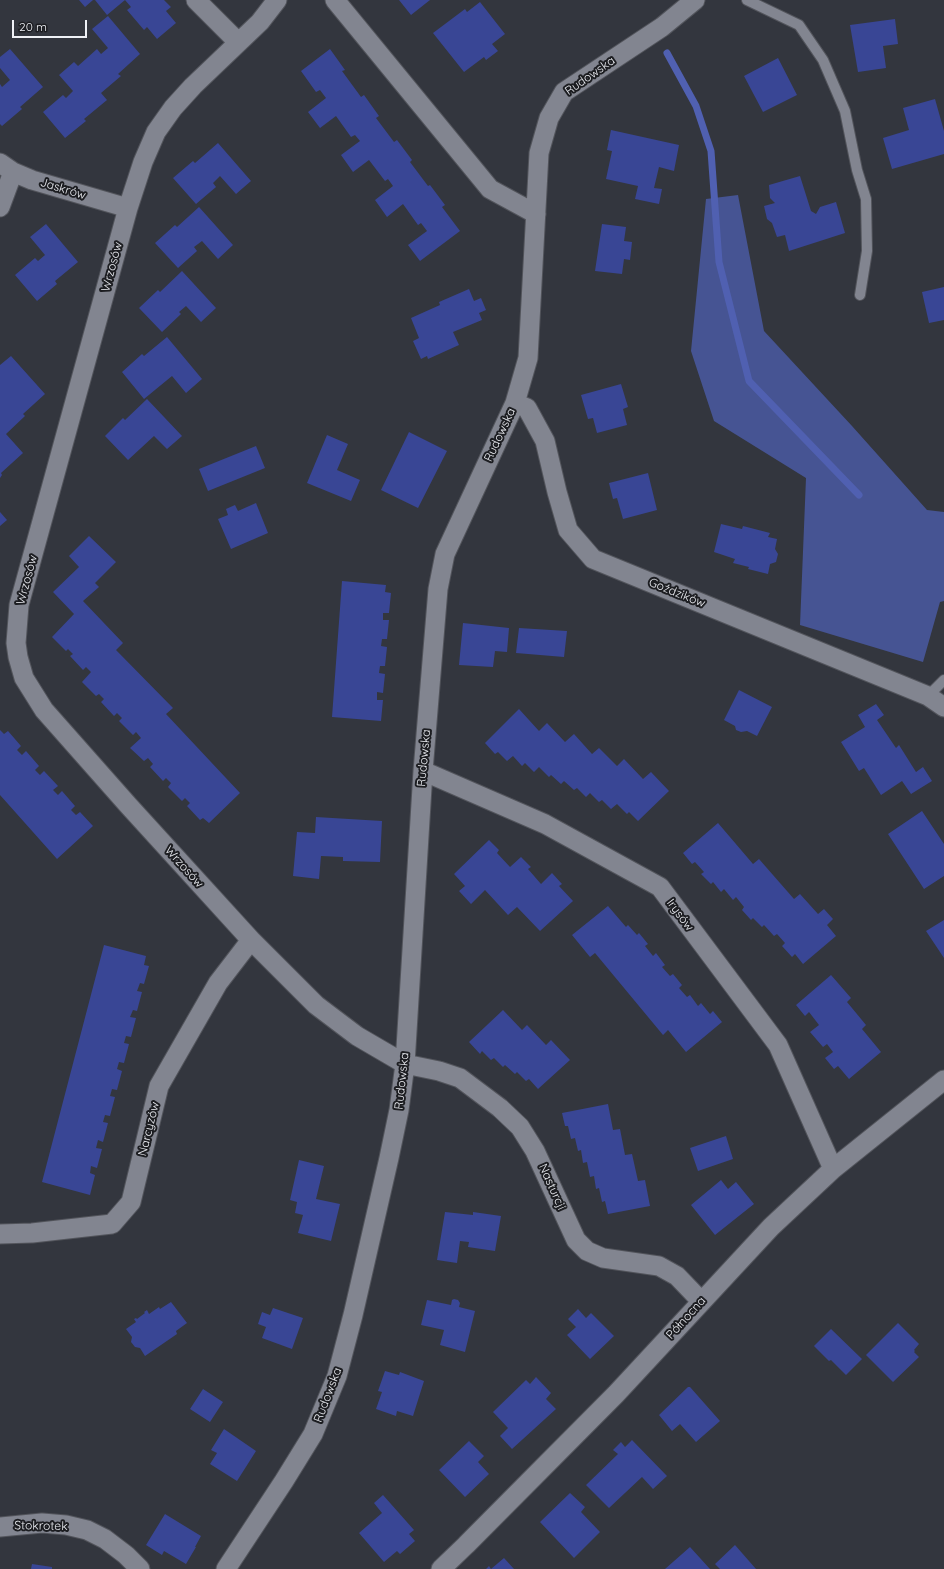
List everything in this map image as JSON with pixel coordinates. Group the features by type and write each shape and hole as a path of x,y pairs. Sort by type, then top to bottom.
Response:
{"street":[{"path":"196,0 238,42"},
{"name":"Wrzosów","path":"277,0 260,22 193,86 173,108 156,132 143,162 128,208 19,605 16,637 18,657 24,678 44,710 250,940 316,1005 357,1036 405,1064"},
{"path":"335,0 490,190 536,214"},
{"name":"Rudowska","path":"226,1569 313,1434 338,1376 389,1158 399,1110 405,1064 423,771 438,589 445,554 515,403 528,358 539,153 548,118 564,92 662,27 695,0"},
{"path":"0,207 7,167"},
{"name":"Jaskrów","path":"7,167 32,180 128,208"},
{"name":"Goździków","path":"515,403 527,408 545,441 568,530 593,559 928,696 944,707"},
{"name":"Irysów","path":"423,771 545,824 660,887 778,1045 833,1169"},
{"name":"Narcyzów","path":"0,1234 32,1233 112,1224 122,1213 131,1202 159,1086 218,982 250,940"},
{"name":"Nasturcji","path":"405,1064 440,1071 460,1078 500,1108 520,1127 535,1151 576,1240 587,1251 603,1258 659,1266 677,1276 701,1301"},
{"name":"Północna","path":"441,1569 616,1394 771,1227 833,1169 944,1080"},
{"name":"Stokrotek","path":"0,1527 42,1523 66,1524 87,1530 105,1539 126,1555 140,1569"}],"lane":[{"path":"747,0 799,25 822,60 845,111 857,170 866,199 867,251 860,295"},
{"path":"928,696 944,680"}],"shaded area":[{"path":"738,195 764,331 927,510 944,512 944,601 940,602 923,662 800,625 806,478 714,421 691,351 706,199"}],"building":[{"path":"79,0 93,0 85,7"},
{"path":"95,0 125,0 107,15"},
{"path":"125,0 164,0 171,7 166,11 176,23 157,39 147,27 144,30 127,10 131,7"},
{"path":"399,0 430,0 411,15"},
{"path":"480,2 505,34 492,44 498,51 486,60 484,57 464,72 433,33 465,9 467,12"},
{"path":"108,16 140,54 118,74 121,76 101,93 107,100 84,119 86,121 65,138 43,112 63,95 66,98 73,91 59,75 74,62 78,66 97,49 101,54 108,48 92,29"},
{"path":"895,19 898,44 883,46 886,68 858,72 850,25"},
{"path":"10,49 43,87 20,107 22,109 2,126 0,124 0,84 2,87 10,80 0,68 0,57"},
{"path":"330,49 345,70 342,71 361,97 364,95 379,116 376,118 394,142 397,140 412,160 410,162 445,205 442,207 460,231 420,261 408,245 427,231 421,223 418,225 403,204 387,217 375,200 393,186 388,179 385,181 369,160 353,172 341,155 360,141 355,135 351,137 336,116 320,128 308,112 326,98 320,90 316,92 301,71"},
{"path":"778,58 797,95 763,112 744,76"},
{"path":"935,99 944,131 944,154 892,169 883,138 909,130 903,108"},
{"path":"611,130 679,145 674,171 659,167 654,188 662,189 659,204 635,199 638,186 606,179 612,151 607,150"},
{"path":"218,143 251,181 236,194 220,176 213,183 216,187 196,204 173,178 193,161 195,163"},
{"path":"800,176 811,211 816,214 820,207 836,202 845,233 789,251 785,235 777,237 772,223 767,219 764,206 775,203 770,198 769,185"},
{"path":"199,207 233,245 218,259 202,241 194,247 197,251 178,268 155,243 175,225 177,227"},
{"path":"46,224 78,262 55,281 57,284 37,301 15,275 35,258 38,261 45,255 30,237"},
{"path":"602,224 626,227 624,241 632,242 630,260 624,259 622,274 595,271"},
{"path":"182,271 216,308 201,322 186,306 179,312 181,314 162,332 139,308 158,290 160,292"},
{"path":"944,287 944,320 929,323 922,292"},
{"path":"469,289 474,301 481,298 486,310 479,313 482,320 453,332 459,345 428,359 427,356 421,359 413,341 419,338 411,318 440,305 439,302"},
{"path":"167,337 202,379 186,393 172,376 144,399 122,372 142,354 144,356"},
{"path":"11,356 45,394 23,414 25,416 6,434 23,453 1,473 2,475 0,478 0,365"},
{"path":"621,384 628,407 623,409 627,425 597,433 593,418 588,419 581,395"},
{"path":"147,399 182,436 167,449 154,436 128,460 105,436 123,418 125,420"},
{"path":"409,432 447,451 418,508 381,490"},
{"path":"327,435 348,444 337,470 360,480 351,501 307,483"},
{"path":"256,446 265,468 208,491 199,469"},
{"path":"648,473 657,510 623,519 617,498 613,499 609,483"},
{"path":"256,503 268,533 231,549 218,519 228,515 226,509 235,505 238,511"},
{"path":"0,512 7,520 0,526"},
{"path":"721,524 742,529 743,526 770,533 768,537 777,539 775,549 778,554 776,562 770,564 768,574 748,569 749,567 733,563 735,559 714,552"},
{"path":"89,536 116,562 95,583 99,587 83,601 123,643 116,650 173,708 166,714 240,793 209,823 203,818 200,820 187,806 190,803 185,798 182,801 168,787 171,783 166,778 163,781 150,767 153,764 148,758 144,761 130,748 141,738 136,732 133,735 119,721 122,718 117,713 114,716 101,702 104,699 99,694 96,696 82,682 91,672 86,667 83,670 70,656 73,654 68,649 66,651 52,637 74,614 53,592 79,567 69,556"},
{"path":"342,581 386,585 385,592 391,593 389,613 383,613 383,620 389,620 387,639 382,639 381,646 387,647 385,666 380,666 379,673 385,674 383,693 377,692 377,700 383,700 381,721 332,717"},
{"path":"463,623 509,628 507,652 495,651 493,667 459,665"},
{"path":"519,628 567,631 564,657 516,653"},
{"path":"739,690 772,707 757,736 747,731 741,732 736,730 735,726 724,720"},
{"path":"876,704 884,715 877,720 896,748 899,745 916,772 923,767 932,781 911,794 902,781 881,795 864,768 859,771 841,742 865,727 858,715"},
{"path":"519,709 539,731 547,723 565,742 574,734 592,754 599,748 617,766 624,759 643,779 651,772 669,791 638,821 629,812 627,814 617,804 611,809 602,800 599,802 590,793 586,797 577,788 574,790 564,781 561,784 551,775 549,777 539,767 534,772 525,763 522,766 513,756 507,761 498,752 495,754 485,743"},
{"path":"0,730 4,734 8,731 21,746 17,750 22,755 26,751 39,766 35,770 40,775 44,771 58,786 53,790 58,795 62,791 75,806 71,810 76,815 80,812 93,826 57,859 0,795"},
{"path":"922,811 944,844 944,876 924,889 888,834"},
{"path":"316,817 382,821 380,862 343,861 343,857 321,856 319,879 293,876 297,832 315,833"},
{"path":"718,823 753,864 759,859 794,899 800,894 818,914 824,909 833,919 827,925 836,936 803,964 795,954 792,957 782,946 785,943 777,934 774,936 764,925 762,927 753,918 751,920 742,910 744,907 736,897 733,900 724,889 721,892 713,882 711,884 701,874 704,872 695,862 692,864 683,853"},
{"path":"489,840 499,850 497,853 510,867 521,857 531,867 528,869 541,884 552,873 562,884 559,886 573,901 540,931 517,907 508,915 485,890 471,904 459,891 465,886 454,874"},
{"path":"608,906 626,927 628,925 637,935 639,933 648,944 645,946 653,956 656,953 665,965 662,967 670,976 673,974 682,985 679,988 687,997 690,995 698,1006 701,1003 710,1014 713,1011 722,1022 686,1052 668,1030 663,1035 595,953 590,957 572,935"},
{"path":"944,920 944,958 926,931"},
{"path":"104,945 146,956 144,965 149,966 144,984 140,983 137,991 142,992 137,1011 133,1010 130,1017 136,1018 131,1037 126,1036 124,1043 129,1044 124,1063 119,1062 117,1069 122,1071 117,1090 112,1089 110,1096 115,1097 110,1116 105,1115 103,1122 108,1123 103,1142 98,1140 96,1148 102,1149 97,1168 91,1166 90,1173 95,1175 90,1195 42,1182"},
{"path":"831,975 851,998 847,1002 866,1025 862,1029 881,1052 849,1079 838,1066 834,1069 825,1058 833,1052 827,1044 823,1047 810,1032 819,1025 809,1012 805,1016 796,1005"},
{"path":"503,1010 522,1030 527,1025 546,1045 551,1040 570,1060 538,1089 529,1079 526,1081 517,1072 515,1074 505,1065 503,1067 494,1058 491,1060 482,1051 480,1054 469,1042"},
{"path":"608,1104 613,1130 620,1129 625,1155 632,1154 638,1181 645,1180 650,1206 608,1214 605,1201 602,1202 599,1188 596,1189 594,1176 590,1177 587,1162 583,1163 581,1150 578,1151 575,1138 571,1139 568,1126 565,1126 562,1113"},
{"path":"726,1136 733,1159 698,1171 690,1148"},
{"path":"299,1160 324,1166 316,1199 340,1204 331,1241 298,1233 303,1215 295,1213 297,1202 290,1200"},
{"path":"721,1180 728,1189 736,1182 754,1204 715,1235 691,1205"},
{"path":"445,1212 473,1215 473,1212 501,1216 495,1251 468,1247 469,1242 460,1241 457,1263 437,1260"},
{"path":"427,1300 451,1305 452,1300 458,1300 460,1303 459,1307 475,1311 465,1352 440,1345 444,1330 421,1325"},
{"path":"171,1302 187,1323 176,1331 177,1334 145,1356 140,1348 135,1347 131,1342 132,1337 126,1329 136,1322 134,1319 137,1319 147,1310 149,1314 159,1307 160,1309"},
{"path":"273,1308 303,1318 292,1349 262,1338 266,1327 258,1324 262,1312 270,1315"},
{"path":"578,1309 586,1318 591,1313 614,1336 590,1359 567,1335 576,1327 568,1319"},
{"path":"898,1323 919,1344 914,1352 919,1357 893,1382 866,1355"},
{"path":"831,1329 862,1359 846,1375 814,1346"},
{"path":"385,1371 399,1375 400,1372 424,1381 413,1416 397,1411 396,1416 376,1409 382,1392 378,1391"},
{"path":"536,1377 551,1393 546,1399 556,1409 512,1449 500,1436 508,1428 493,1412 526,1380 530,1384"},
{"path":"688,1387 690,1387 720,1421 696,1442 680,1424 672,1431 659,1415"},
{"path":"203,1389 223,1402 210,1422 190,1409"},
{"path":"224,1429 256,1451 237,1481 210,1464 217,1453 211,1450"},
{"path":"632,1440 667,1476 653,1489 642,1477 609,1508 586,1485 618,1454 613,1450 621,1442 625,1447"},
{"path":"469,1441 484,1456 478,1462 489,1474 465,1497 439,1470"},
{"path":"570,1493 585,1507 581,1512 600,1532 574,1558 540,1522"},
{"path":"383,1495 414,1530 409,1534 415,1541 400,1554 397,1551 384,1562 359,1533 382,1513 374,1503"},
{"path":"165,1514 201,1536 186,1564 164,1551 162,1555 146,1545"},
{"path":"735,1545 756,1569 720,1569 715,1564"},
{"path":"690,1547 710,1569 665,1569"},
{"path":"504,1558 514,1569 491,1569"},
{"path":"32,1564 52,1567 52,1569 31,1569"}],"waterway":[{"path":"667,53 696,106 711,151 719,262 749,381 859,495"}]}
